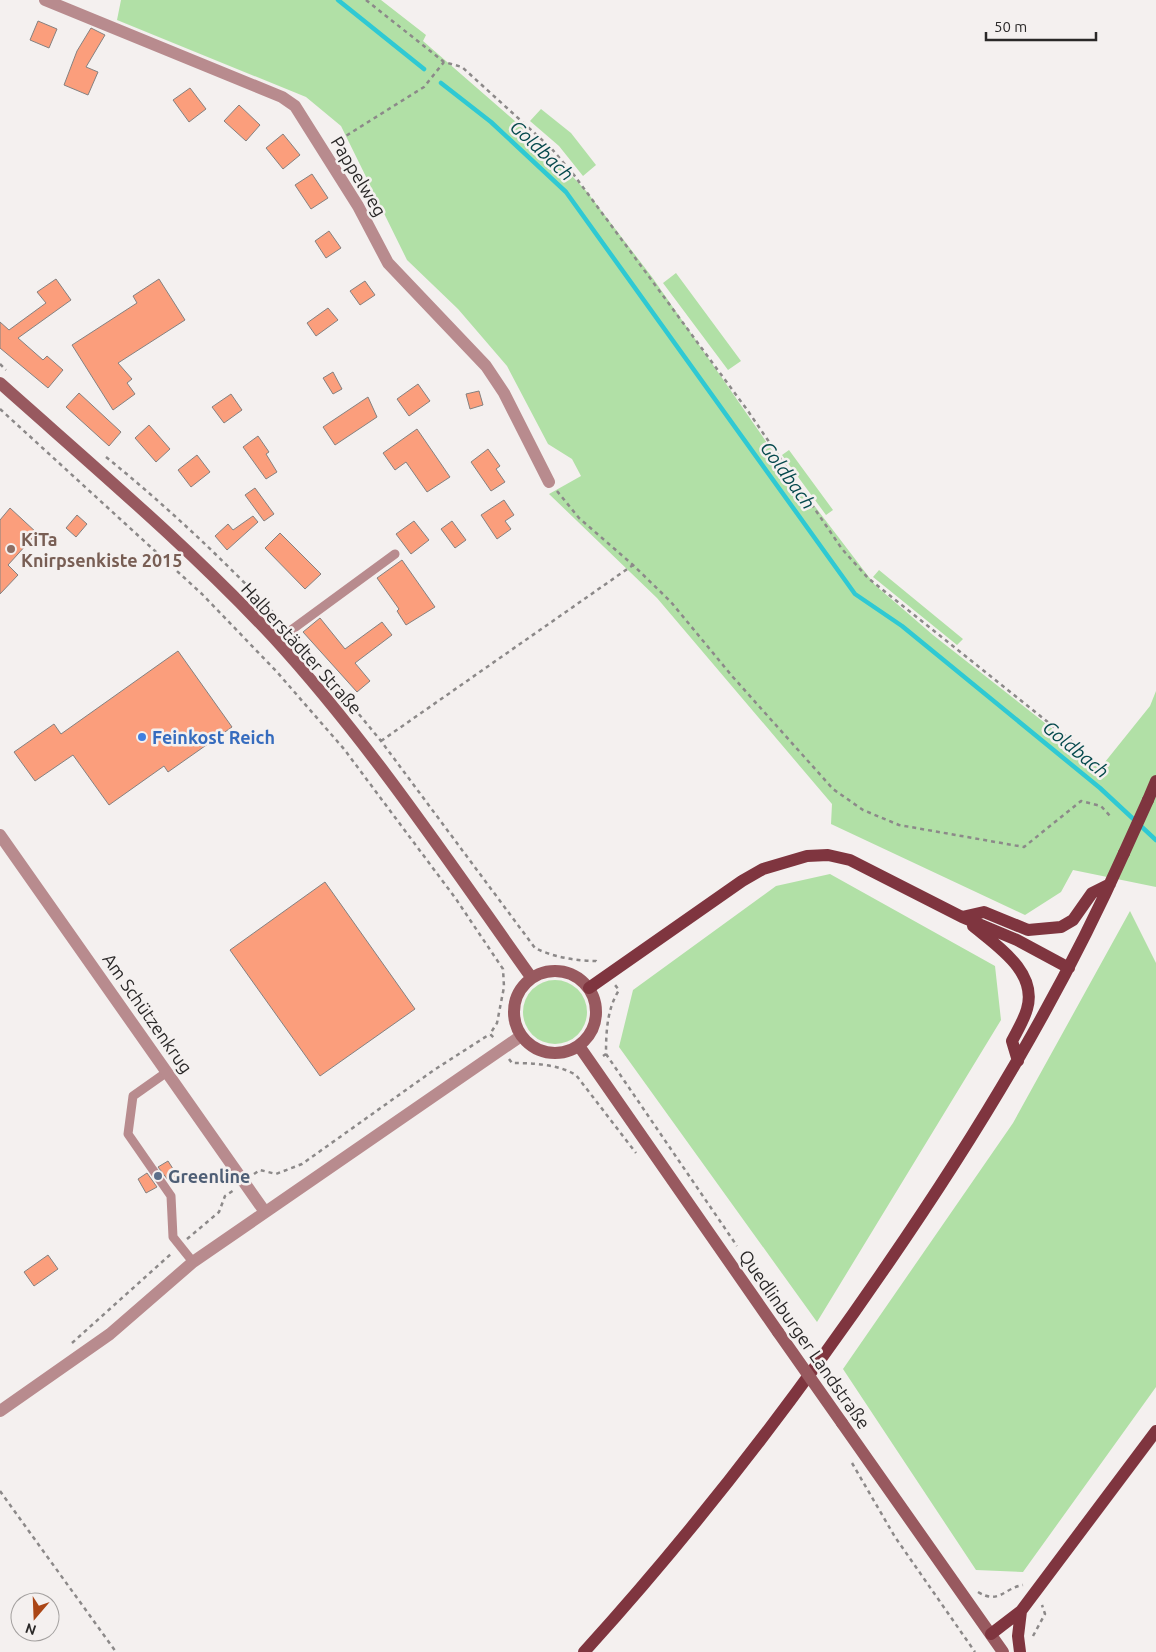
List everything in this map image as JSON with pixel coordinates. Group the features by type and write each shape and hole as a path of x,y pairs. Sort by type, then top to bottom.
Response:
{"main road":[{"name":"Halberstädter Straße","path":"0,383 213,576 274,639 380,766 531,978"},
{"path":"584,1652 686,1534 800,1390 942,1184 1018,1061 1069,968 1110,884 1156,781"},
{"path":"589,988 742,881 763,869 807,856 828,855 850,860 962,917 1017,940 1069,968"},
{"path":"962,917 984,912 1028,930 1061,927 1073,920 1092,892 1110,884"},
{"path":"962,917 1008,955 1024,976 1028,1007 1012,1041 1018,1061"},
{"path":"548,970 567,972 575,975 589,988 596,1005 596,1014 591,1032 579,1046 562,1053 552,1053 534,1048 521,1036 513,1016 514,1005 520,989 531,978 548,970"},
{"name":"Quedlinburger Landstraße","path":"579,1046 1003,1652"},
{"path":"991,1634 1021,1611 1156,1431"},
{"path":"1020,1652 1018,1636 1021,1611"}],"street":[{"name":"Pappelweg","path":"45,0 282,97 295,106 358,206 388,263 486,366 504,393 549,482"},
{"name":"Am Schützenkrug","path":"0,835 265,1212"},
{"path":"0,1411 110,1334 193,1262 521,1036"}],"lane":[{"path":"274,639 290,630 394,554"},
{"path":"168,1072 133,1096 128,1134 171,1196 173,1237 193,1262"}],"path":[{"path":"366,0 444,62 462,67 550,148 574,175 748,411 842,549 862,571 1079,747"},
{"path":"324,150 424,87 444,62"},
{"path":"0,409 202,594 278,672 344,749 456,899 503,969 504,987 497,1023 490,1034 434,1070 302,1164 276,1174 260,1170 225,1196 219,1212 65,1347"},
{"path":"549,482 579,518 633,564 671,602 738,683 833,789 863,810 899,825 1024,847 1081,801 1101,806 1110,816"},
{"path":"535,948 381,741 633,564"},
{"path":"490,1034 512,1063 551,1066 568,1070 576,1075 637,1155"},
{"path":"606,1054 737,1247"},
{"path":"847,1455 879,1511 975,1652"},
{"path":"0,1491 116,1652"},
{"path":"976,1590 987,1597 998,1597 1013,1587 1023,1585 1034,1592 1043,1606 1045,1614 1031,1640"}],"green space":[{"path":"121,0 381,0 426,35 423,41 547,149 587,192 652,277 774,453 875,585 933,635 1101,767 1150,706 1156,691 1156,887 1073,870 1061,892 1025,915 831,824 832,804 657,598 549,494 581,476 572,459 548,444 507,366 458,309 407,260 341,126 306,97 117,20"},
{"path":"541,109 571,133 596,165 583,176 559,146 530,121"},
{"path":"676,273 741,361 728,370 663,283"},
{"path":"789,450 833,510 826,515 782,455"},
{"path":"879,570 963,639 957,645 873,577"},
{"path":"830,874 995,966 1001,1020 817,1322 619,1047 633,990 776,886"},
{"path":"1130,911 1156,963 1156,1387 1023,1572 976,1570 843,1369 1013,1123"},
{"path":"555,980 567,982 578,989 585,1000 587,1012 585,1024 578,1035 567,1042 555,1044 543,1042 532,1035 525,1024 523,1012 525,1000 532,989 543,982"}],"building":[{"path":"38,21 57,29 49,48 30,40"},
{"path":"91,28 105,35 86,67 98,72 88,95 64,85 77,51"},
{"path":"190,88 206,109 189,122 173,100"},
{"path":"239,105 260,125 246,141 224,121"},
{"path":"283,134 300,155 283,169 266,148"},
{"path":"312,174 328,198 311,209 295,185"},
{"path":"329,231 341,248 326,258 315,241"},
{"path":"56,279 71,300 18,338 43,360 47,356 63,370 48,388 0,348 0,322 9,330 46,303 37,292"},
{"path":"159,279 185,320 118,363 132,379 127,383 135,394 113,410 72,345 137,303 133,296"},
{"path":"365,281 375,295 360,305 350,291"},
{"path":"328,308 338,320 316,336 307,323"},
{"path":"333,372 342,389 333,394 323,378"},
{"path":"418,384 430,401 409,416 397,399"},
{"path":"479,391 483,405 470,409 466,394"},
{"path":"79,393 121,432 109,446 66,407"},
{"path":"231,394 242,410 224,423 212,407"},
{"path":"368,397 377,417 335,445 323,427"},
{"path":"149,425 170,449 156,462 135,438"},
{"path":"417,429 450,477 427,492 406,462 395,470 383,453"},
{"path":"258,436 269,452 266,454 277,472 266,479 243,447"},
{"path":"488,449 500,466 496,469 505,482 491,491 471,462"},
{"path":"197,455 210,472 191,487 178,470"},
{"path":"255,488 274,514 264,521 245,495"},
{"path":"504,500 514,515 505,521 511,529 497,539 481,515"},
{"name":"KiTa Knirpsenkiste 2015","path":"10,508 37,533 8,565 18,575 0,594 0,520"},
{"path":"77,515 87,524 76,537 66,528"},
{"path":"253,516 258,522 227,550 215,536 228,524 233,530"},
{"path":"414,521 429,540 411,554 396,534"},
{"path":"452,521 466,540 455,548 441,529"},
{"path":"280,533 321,574 305,589 265,548"},
{"path":"402,560 435,607 406,625 397,611 399,609 377,578"},
{"path":"320,618 345,649 382,622 392,635 355,663 370,681 357,692 303,632"},
{"path":"178,651 232,727 168,772 164,766 109,805 73,755 35,781 14,752 54,724 61,734"},
{"path":"325,882 415,1009 320,1076 230,950"},
{"path":"168,1161 177,1175 168,1180 158,1167"},
{"path":"147,1173 157,1187 146,1193 138,1179"},
{"path":"48,1255 58,1269 34,1286 24,1272"}],"waterway":[{"name":"Goldbach","path":"338,0 424,69"},
{"name":"Goldbach","path":"441,83 491,122 566,192 855,594 902,626 1100,788 1156,840"}],"place":[{"name":"KiTa Knirpsenkiste 2015","path":"11,549"},
{"name":"Feinkost Reich","path":"142,737"},
{"name":"Greenline","path":"158,1176"}]}
